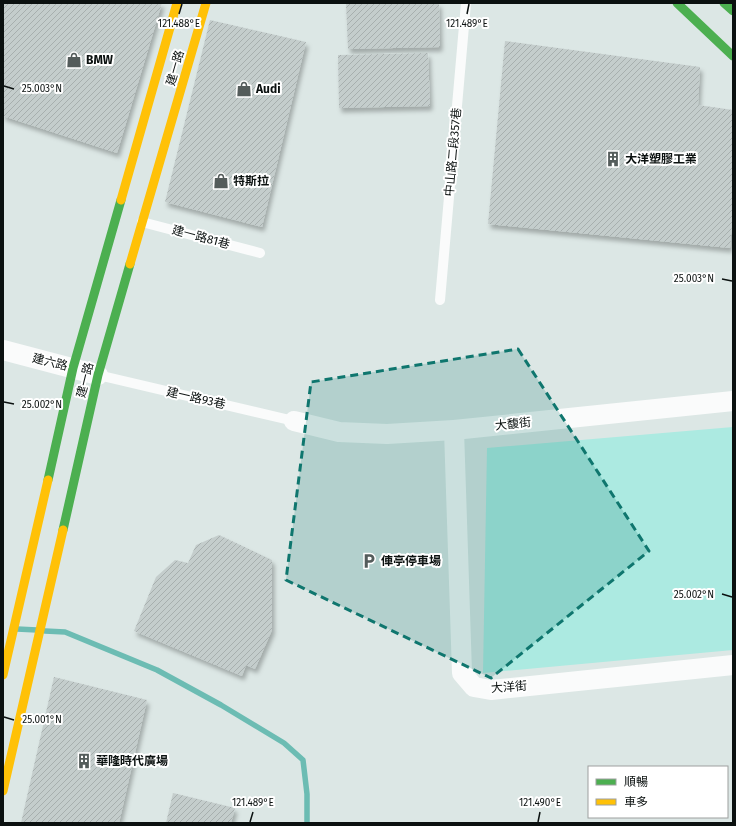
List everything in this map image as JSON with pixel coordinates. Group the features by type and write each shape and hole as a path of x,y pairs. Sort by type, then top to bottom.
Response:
{"street":[{"name":"建一路","path":"3,675 73,368 177,3"},
{"name":"建一路","path":"3,791 98,375 206,3"},
{"path":"677,3 733,56"},
{"path":"724,3 733,11"},
{"name":"建六路","path":"3,350 98,375"},
{"name":"大馥街","path":"294,422 339,432 388,434 454,430 733,401"},
{"name":"大洋街","path":"454,430 462,673 474,687 491,690 733,665"}],"lane":[{"name":"中山路二段357巷","path":"440,300 466,3"},
{"name":"建一路81巷","path":"142,222 260,253"},
{"name":"建一路93巷","path":"98,375 294,422"}],"highlighted area":[{"path":"518,349 649,551 491,678 286,580 311,382"}],"shaded area":[{"path":"733,427 733,650 483,673 487,448"}],"building":[{"name":"BMW","path":"3,3 162,3 117,153 3,116"},
{"path":"346,3 439,3 440,47 348,49"},
{"name":"Audi","path":"210,20 306,42 262,227 165,202"},
{"name":"大洋塑膠工業","path":"505,41 700,67 698,105 733,110 733,209 730,248 488,224"},
{"path":"428,53 430,106 339,108 338,55"},
{"path":"219,535 272,560 272,630 255,669 246,665 242,676 134,631 156,577 175,560 188,563 196,545"},
{"name":"華隆時代廣場","path":"54,677 147,700 119,823 21,823"},
{"name":"華隆時代廣場","path":"173,793 235,808 231,823 166,823"}],"waterway":[{"path":"17,629 37,630"},
{"path":"45,631 65,632 157,670 221,705 284,743 303,760 307,794 307,823"}],"traffic: fast":[{"path":"677,3 733,56"},
{"path":"724,3 733,11"},
{"path":"48,480 73,368 121,200"},
{"path":"63,530 98,375 130,264"}],"traffic: slow":[{"path":"121,200 177,3"},
{"path":"130,264 206,3"},
{"path":"3,675 48,480"},
{"path":"3,791 63,530"}],"place":[{"name":"BMW","path":"74,60"},
{"name":"Audi","path":"244,89"},
{"name":"大洋塑膠工業","path":"613,159"},
{"name":"特斯拉","path":"221,181"},
{"name":"俥亭停車場","path":"369,561"},
{"name":"華隆時代廣場","path":"84,761"}]}
